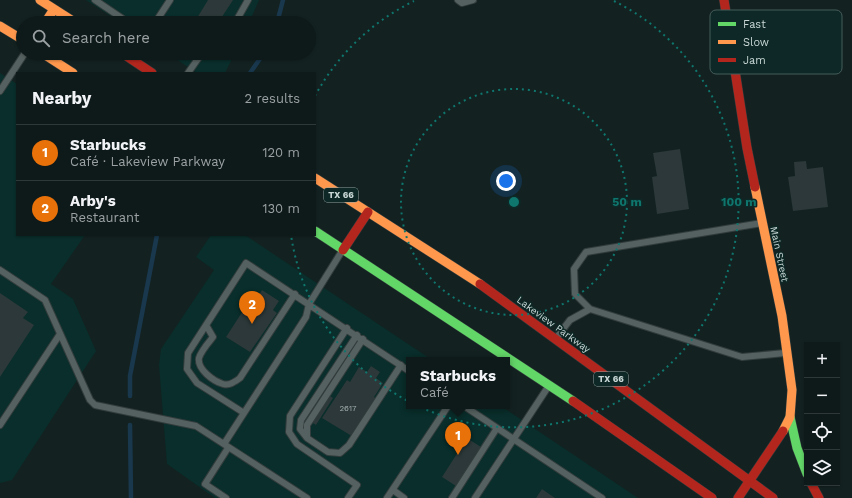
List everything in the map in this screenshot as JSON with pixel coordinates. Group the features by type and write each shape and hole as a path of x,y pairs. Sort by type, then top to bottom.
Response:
{"main road":[{"path":"40,0 56,7 67,16"},
{"name":"Main Street","path":"724,0 725,10"},
{"path":"50,16 56,7"},
{"path":"0,26 16,36"},
{"path":"53,60 71,72"},
{"path":"138,60 151,72"},
{"name":"Main Street","path":"735,74 762,223 782,316 792,390 790,417 779,438 738,498"},
{"name":"Lakeview Parkway","path":"316,179 472,278 773,498"},
{"path":"343,250 368,212"},
{"path":"316,232 506,357"},
{"path":"510,359 712,498"},
{"path":"790,417 797,448 804,466"},
{"path":"813,486 819,498"}],"lane":[{"path":"97,0 120,16"},
{"path":"160,16 170,0"},
{"path":"239,16 248,0"},
{"path":"458,0 462,3 473,0"},
{"path":"0,91 20,60"},
{"path":"189,72 197,60"},
{"path":"762,223 586,252 574,269 575,294 590,309 742,357 786,352"},
{"path":"226,498 205,484 244,413 306,317 309,304 343,250"},
{"path":"244,413 197,382 187,369 188,353 246,263 347,328 406,369"},
{"path":"0,270 45,300 90,400 94,405 196,426 307,498"},
{"path":"206,325 213,337 199,357 200,366 205,372 223,384 233,383 240,378 295,294"},
{"path":"556,339 570,320 590,309"},
{"path":"347,328 290,416 289,432 297,444 357,485 348,498"},
{"path":"0,425 60,334"},
{"path":"357,335 301,420 300,429 307,438 328,452 340,452 349,445 401,365"},
{"path":"307,438 307,425 363,339"},
{"path":"475,498 549,385"},
{"path":"387,498 446,409"},
{"path":"468,409 602,498"},
{"path":"452,498 497,428"},
{"path":"393,490 404,498"}],"shaded area":[{"path":"86,0 259,0 252,16 110,16"},
{"path":"178,60 232,60 226,72 196,72"},
{"path":"0,73 16,83 16,236 84,236 51,284 73,299 96,351 12,480 0,483"},
{"path":"210,236 246,236 428,357 406,357 406,409 505,409 638,498 215,498 167,464 159,365 161,349 214,270 196,257"}],"building":[{"path":"208,0 233,0 223,16 198,16"},
{"path":"680,149 689,209 657,214 652,177 657,176 653,153"},
{"path":"806,161 807,169 823,167 828,207 793,211 788,177 795,176 794,162"},
{"path":"262,290 279,301 273,310 277,313 250,352 226,337 248,303 252,306"},
{"path":"0,293 28,312 23,318 34,325 0,377"},
{"path":"371,366 380,372 376,378 383,383 374,397 379,401 355,438 322,418 347,380 350,382 359,367 367,372"},
{"path":"319,389 333,398 316,425 301,416"},
{"path":"467,438 481,447 456,486 442,477"},
{"path":"542,489 555,498 536,498"}],"waterway":[{"path":"279,16 283,0"},
{"path":"251,72 259,60"},
{"path":"130,396 130,376 157,236"},
{"path":"130,425 131,498"}],"traffic: fast":[{"path":"316,232 506,357"},
{"path":"510,359 573,401"},
{"path":"790,417 797,448 804,466"}],"traffic: slow":[{"path":"40,0 65,16"},
{"path":"50,16 54,9"},
{"path":"0,26 16,36"},
{"path":"53,60 71,72"},
{"path":"316,179 480,284"},
{"path":"755,187 782,316 792,390 790,417 783,431"}],"traffic: jam":[{"path":"724,0 726,10"},
{"path":"132,60 150,72"},
{"path":"736,74 747,148 755,187"},
{"path":"343,250 368,212"},
{"path":"480,284 773,498"},
{"path":"573,401 712,498"},
{"path":"738,498 783,431"},
{"path":"813,486 819,498"}],"place":[{"name":"Arby's","path":"252,324"},
{"name":"Starbucks","path":"458,455"}]}
